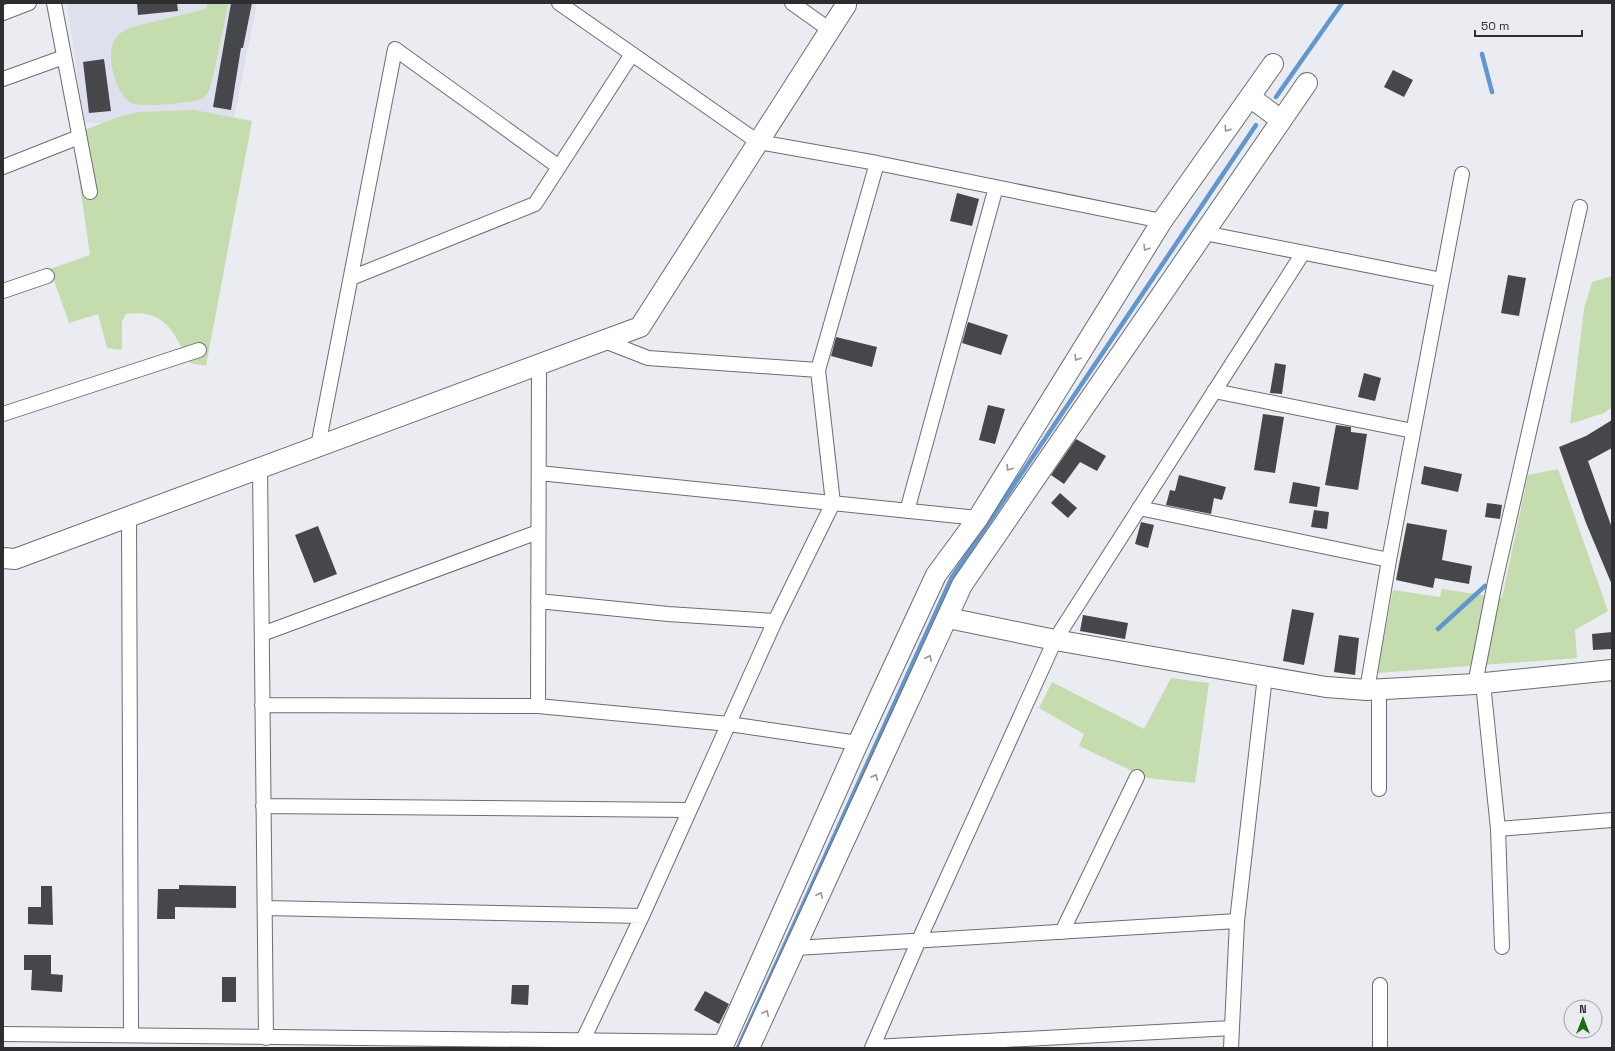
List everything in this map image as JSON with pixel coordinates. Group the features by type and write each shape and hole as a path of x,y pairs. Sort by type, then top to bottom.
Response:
{"street":[{"path":"3,13 30,3"},
{"path":"54,3 90,192"},
{"path":"559,3 758,142 877,163 1162,221"},
{"path":"792,3 830,30"},
{"path":"3,558 15,559 640,327 846,5"},
{"path":"318,446 395,49 559,167"},
{"path":"351,278 535,204 632,54"},
{"path":"3,78 64,57"},
{"path":"3,1034 266,1038 583,1040 723,1045 858,743 936,575 978,518 1162,221 1273,64"},
{"path":"749,1048 962,585 1280,120 1307,83"},
{"path":"1250,97 1280,120"},
{"path":"3,166 79,137"},
{"path":"583,1040 642,916 775,621 834,503 818,370 877,163"},
{"path":"1379,790 1373,690 1389,560 1462,174"},
{"path":"908,511 996,187"},
{"path":"1502,947 1498,829 1479,683 1495,582 1580,207"},
{"path":"1204,233 1442,280"},
{"path":"1232,1028 872,1047 919,940 1056,640 1303,253"},
{"path":"3,291 47,276"},
{"path":"602,340 648,358 818,370"},
{"path":"3,414 199,350"},
{"path":"538,706 539,365"},
{"path":"1214,391 1413,431"},
{"path":"260,467 266,1038"},
{"path":"539,473 978,518"},
{"path":"1139,508 1389,560"},
{"path":"129,516 131,1035"},
{"path":"262,634 538,532"},
{"path":"538,601 668,614 775,621"},
{"path":"948,618 1056,640 1265,676 1326,686 1373,690 1479,683 1612,670"},
{"path":"1231,1048 1237,921 1265,676"},
{"path":"262,705 538,706 729,724 858,743"},
{"path":"1062,932 1137,777"},
{"path":"263,806 690,810"},
{"path":"1498,829 1612,820"},
{"path":"265,908 642,916"},
{"path":"796,948 1237,921"},
{"path":"1380,985 1380,1048"}],"shaded area":[{"path":"67,3 257,3 233,123 84,123"}],"green space":[{"path":"207,3 228,3 228,6 212,81 209,91 204,98 190,102 168,104 146,105 131,103 120,91 113,73 111,54 115,39 122,32 132,27 206,9"},
{"path":"194,110 252,121 206,366 190,363 167,325 150,315 140,313 126,314 122,321 122,350 107,348 98,314 69,323 50,269 90,255 76,159 88,153 85,130 118,117 139,112"},
{"path":"1612,276 1612,407 1604,413 1570,424 1584,309 1592,282"},
{"path":"1558,469 1608,611 1575,630 1577,658 1377,673 1393,590 1440,597 1442,589 1502,598 1528,475"},
{"path":"1171,678 1209,683 1195,783 1147,778 1079,746 1084,734 1039,708 1052,682 1144,729"}],"building":[{"path":"137,3 177,3 178,11 138,15"},
{"path":"231,3 252,3 243,48 241,48 231,110 213,107"},
{"path":"104,59 111,111 89,113 83,62"},
{"path":"1393,70 1413,80 1404,97 1384,87"},
{"path":"957,193 979,199 972,226 950,221"},
{"path":"1508,275 1526,278 1519,316 1501,313"},
{"path":"968,322 1008,335 1001,355 962,343"},
{"path":"836,337 877,347 872,367 831,356"},
{"path":"1275,363 1286,365 1282,394 1270,393"},
{"path":"1364,373 1381,378 1375,401 1358,397"},
{"path":"988,405 1005,409 995,444 979,440"},
{"path":"1263,414 1284,417 1275,473 1254,470"},
{"path":"1612,420 1612,448 1588,461 1612,528 1612,585 1586,523 1559,447 1586,436"},
{"path":"1336,425 1351,427 1351,432 1367,434 1358,490 1325,485"},
{"path":"1076,439 1106,456 1097,471 1080,462 1064,484 1051,475"},
{"path":"1424,466 1462,474 1458,492 1421,484"},
{"path":"1179,475 1226,487 1222,500 1214,498 1211,514 1166,505 1170,490 1175,491"},
{"path":"1293,482 1320,487 1317,507 1289,503"},
{"path":"1060,493 1077,508 1068,518 1051,503"},
{"path":"1487,503 1502,505 1500,519 1485,517"},
{"path":"1314,510 1329,512 1327,529 1311,527"},
{"path":"1141,522 1154,525 1148,548 1135,544"},
{"path":"1407,523 1447,530 1442,560 1472,566 1469,584 1435,578 1433,588 1396,580"},
{"path":"318,526 337,574 314,583 295,535"},
{"path":"1292,609 1314,613 1304,665 1283,661"},
{"path":"1083,615 1128,623 1125,639 1080,631"},
{"path":"1612,632 1612,649 1593,650 1592,634"},
{"path":"1339,635 1359,638 1355,675 1334,672"},
{"path":"179,885 236,886 236,908 175,907 175,919 157,919 158,889 179,889"},
{"path":"41,886 52,886 53,925 28,924 28,907 41,907"},
{"path":"24,955 51,955 51,974 63,975 62,992 31,990 32,970 24,970"},
{"path":"222,977 236,977 236,1002 222,1002"},
{"path":"512,985 529,985 528,1005 511,1004"},
{"path":"705,991 729,1004 719,1024 694,1010"}],"waterway":[{"path":"1276,97 1342,3"},
{"path":"1482,54 1492,92"},
{"path":"738,1048 952,577 1256,125"},
{"path":"1438,629 1485,586"}]}
